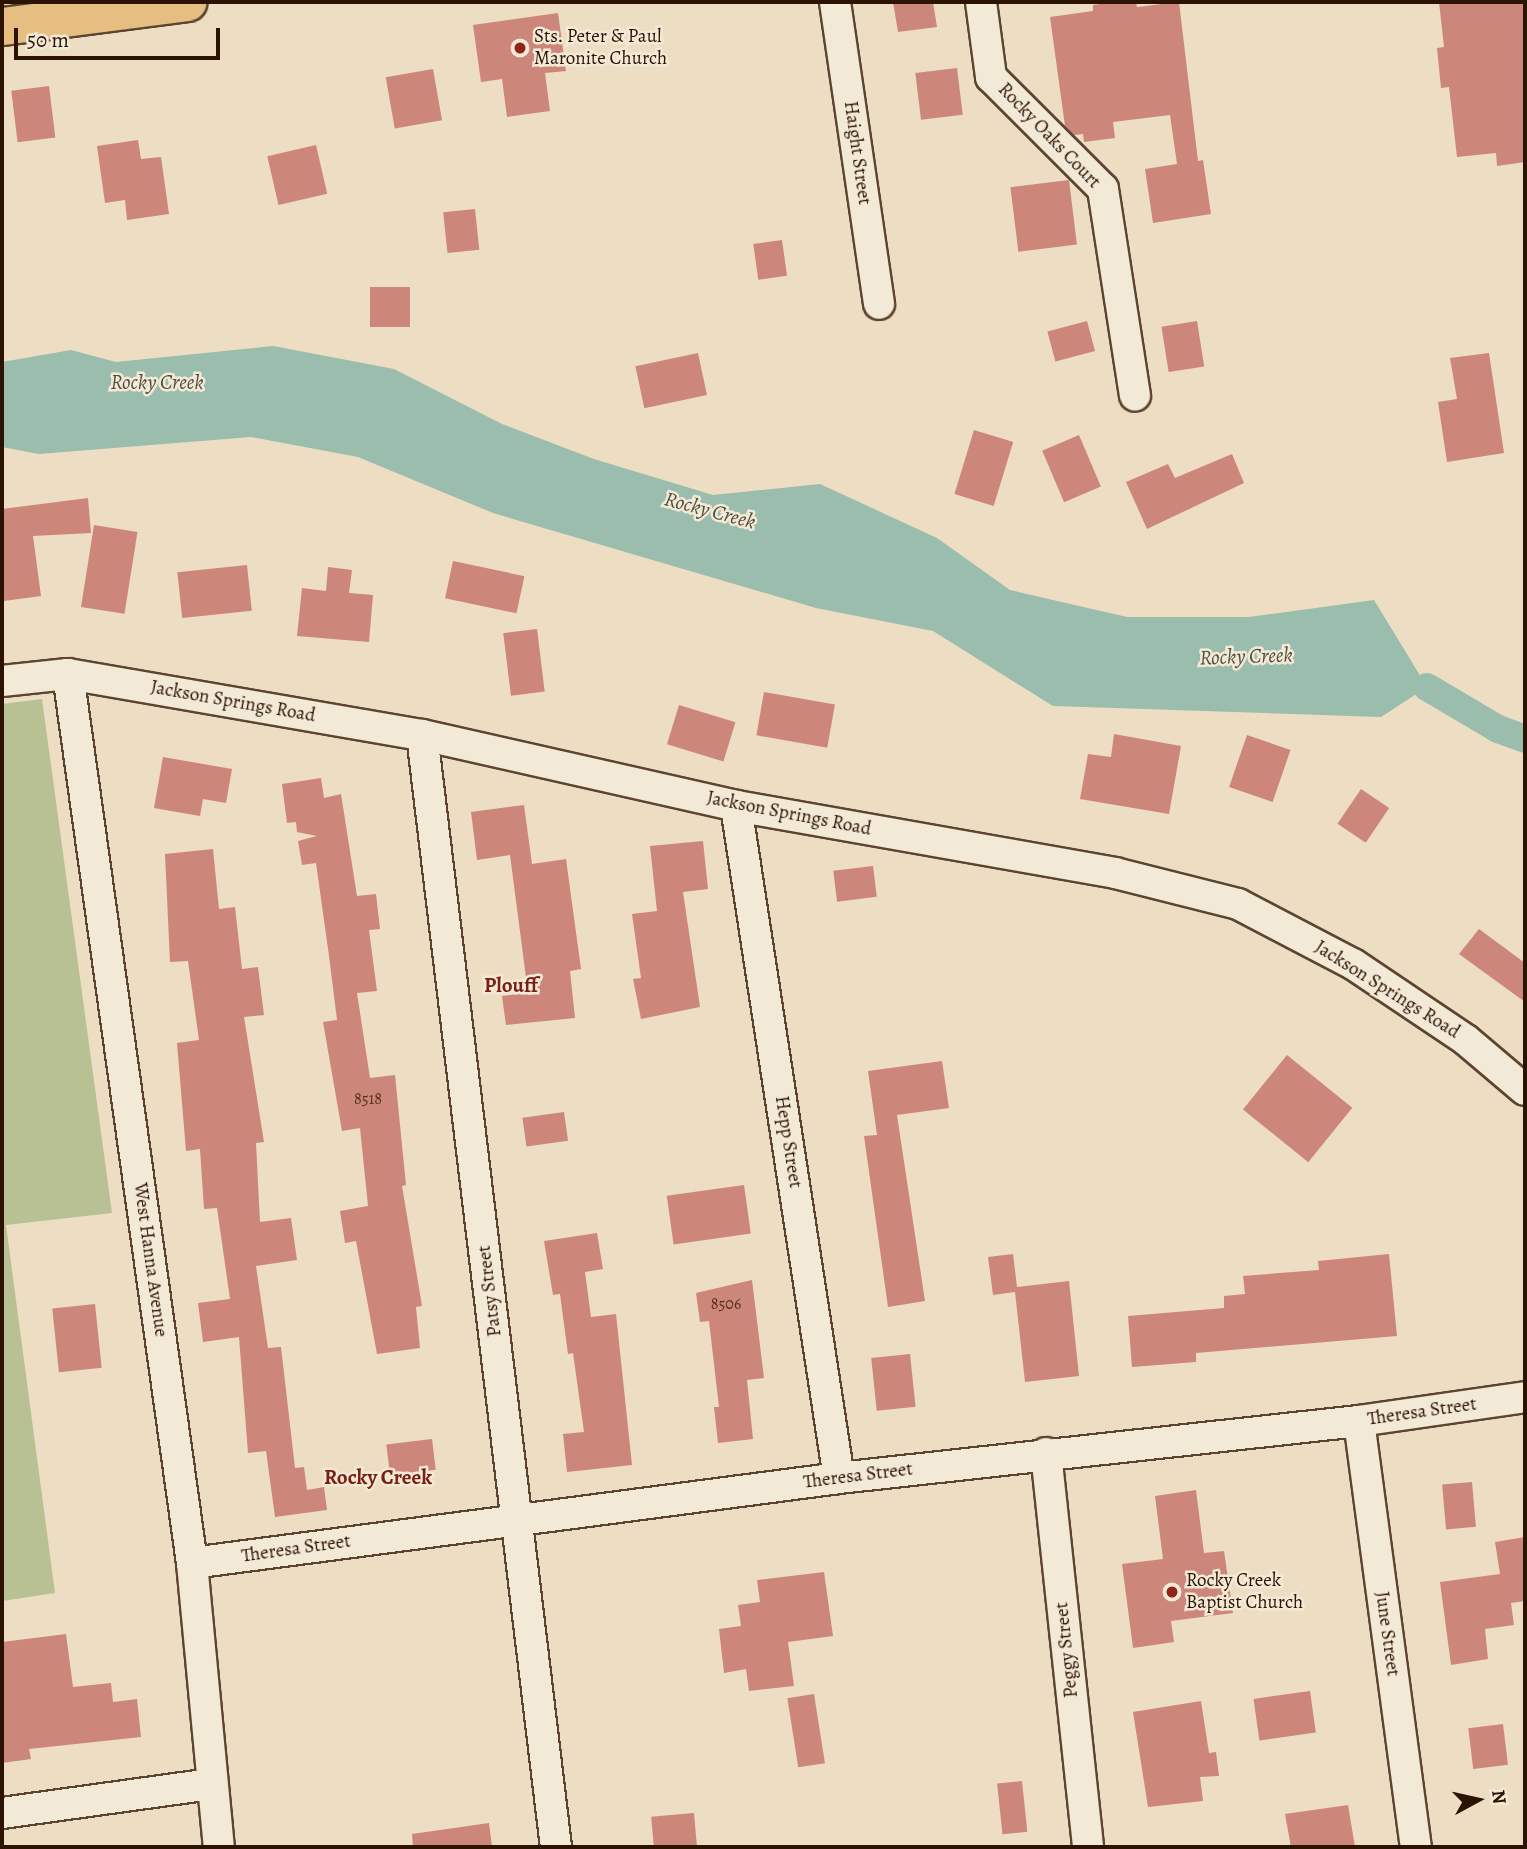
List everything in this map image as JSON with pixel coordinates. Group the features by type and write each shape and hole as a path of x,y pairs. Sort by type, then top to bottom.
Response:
{"main road":[{"path":"2,26 187,2"}],"street":[{"name":"Haight Street","path":"835,2 878,304"},
{"name":"Rocky Oaks Court","path":"981,2 991,77 1103,190 1135,396"},
{"name":"Jackson Springs Road","path":"2,681 68,674 422,735 736,806 1115,873 1238,904 1353,964 1466,1040 1525,1090"},
{"name":"West Hanna Avenue","path":"68,674 192,1563 210,1784 219,1847"},
{"name":"Patsy Street","path":"422,735 556,1847"},
{"name":"Hepp Street","path":"736,806 839,1478"},
{"name":"Theresa Street","path":"192,1563 839,1478 1045,1453 1359,1421 1525,1397"},
{"name":"June Street","path":"1359,1421 1416,1847"},
{"name":"Peggy Street","path":"1045,1453 1088,1847"},
{"path":"2,1813 210,1784"}],"shaded area":[{"path":"42,699 112,1213 6,1225 55,1593 2,1601 2,704"}],"water":[{"path":"273,346 394,369 502,424 594,459 713,495 820,484 937,538 1010,590 1127,617 1249,617 1374,600 1427,687 1381,717 1053,706 933,631 816,608 493,513 358,457 251,437 39,454 2,447 2,362 71,350 116,362"}],"building":[{"path":"893,2 933,2 937,27 898,32"},
{"path":"1136,2 1137,7 1179,2 1198,161 1203,160 1211,214 1153,223 1145,169 1177,164 1170,115 1113,122 1115,138 1084,142 1083,134 1074,135 1065,126 1050,17 1093,11 1093,5"},
{"path":"1439,2 1525,2 1525,162 1497,166 1496,153 1457,157 1449,87 1441,88 1437,48 1444,47"},
{"name":"Sts. Peter & Paul Maronite Church","path":"558,13 566,71 545,73 550,111 507,117 502,79 481,82 473,25"},
{"path":"957,68 963,115 921,120 915,73"},
{"path":"433,69 442,120 395,129 386,77"},
{"path":"49,86 55,138 18,142 11,91"},
{"path":"138,140 141,159 161,157 169,214 127,220 125,200 105,203 97,146"},
{"path":"316,145 327,194 279,205 267,156"},
{"path":"1069,180 1077,245 1018,252 1010,187"},
{"path":"475,209 479,250 447,253 443,212"},
{"path":"782,240 787,276 758,280 753,244"},
{"path":"370,287 410,287 410,327 370,327"},
{"path":"1087,321 1095,351 1055,362 1047,332"},
{"path":"1197,321 1204,366 1169,372 1161,327"},
{"path":"698,353 707,395 644,408 635,366"},
{"path":"1489,353 1504,453 1447,462 1438,402 1457,399 1450,358"},
{"path":"974,430 1013,442 994,506 954,494"},
{"path":"1079,435 1101,487 1064,502 1042,451"},
{"path":"1232,454 1244,483 1147,529 1126,482 1168,464 1175,478"},
{"path":"88,498 91,533 33,536 41,596 4,601 2,509"},
{"path":"94,525 137,532 124,614 81,607"},
{"path":"453,561 524,576 517,613 445,598"},
{"path":"247,565 252,611 182,618 177,572"},
{"path":"328,567 352,570 349,593 373,595 369,642 297,636 302,588 326,591"},
{"path":"537,629 545,692 511,696 503,633"},
{"path":"764,692 835,705 827,748 756,735"},
{"path":"679,705 735,722 723,761 667,744"},
{"path":"1114,734 1181,746 1169,814 1080,799 1088,754 1111,757"},
{"path":"1247,735 1290,750 1273,802 1229,787"},
{"path":"163,757 232,769 226,803 203,799 200,816 154,808"},
{"path":"321,778 324,798 341,794 357,896 376,894 380,929 369,930 377,991 357,993 370,1078 395,1075 406,1185 402,1186 422,1306 416,1307 420,1348 377,1354 356,1241 345,1243 340,1211 368,1206 360,1128 342,1131 323,1022 337,1020 316,863 302,865 298,841 317,836 297,832 296,822 287,823 282,784"},
{"path":"1361,789 1389,808 1366,843 1338,824"},
{"path":"524,805 532,864 566,859 581,969 570,971 575,1018 506,1025 502,996 528,993 510,855 477,860 471,812"},
{"path":"703,841 708,889 683,892 700,1007 641,1019 633,979 641,978 632,914 657,911 650,846"},
{"path":"213,849 219,909 235,907 242,969 258,967 264,1015 244,1017 264,1142 256,1143 260,1222 291,1218 297,1260 256,1266 268,1348 281,1347 295,1468 304,1467 307,1490 324,1487 327,1510 275,1517 266,1451 248,1453 239,1337 203,1342 198,1303 230,1299 217,1208 204,1209 200,1149 186,1151 177,1043 199,1040 188,961 170,962 165,854"},
{"path":"873,866 877,897 837,902 833,871"},
{"path":"1479,929 1525,963 1525,1002 1459,954"},
{"path":"1287,1055 1352,1108 1308,1162 1243,1109"},
{"path":"942,1061 949,1108 897,1115 925,1301 888,1307 864,1136 877,1135 868,1071"},
{"path":"564,1112 568,1141 526,1147 522,1118"},
{"path":"744,1185 751,1234 674,1244 667,1196"},
{"path":"597,1233 603,1269 585,1272 591,1317 616,1314 632,1465 567,1472 563,1434 584,1432 573,1353 568,1354 560,1294 553,1295 544,1241"},
{"path":"1013,1254 1017,1287 1069,1281 1079,1376 1025,1382 1015,1292 993,1295 988,1257"},
{"path":"1389,1254 1397,1336 1196,1353 1196,1362 1132,1367 1128,1316 1224,1308 1224,1296 1245,1294 1243,1276 1319,1270 1318,1261"},
{"path":"752,1280 764,1378 747,1380 753,1439 718,1443 714,1407 719,1407 709,1321 700,1322 696,1293"},
{"path":"95,1304 102,1368 59,1372 52,1308"},
{"path":"910,1354 916,1407 877,1411 871,1358"},
{"path":"432,1439 436,1470 390,1475 386,1445"},
{"path":"1472,1482 1476,1527 1446,1529 1442,1485"},
{"path":"1196,1490 1204,1553 1224,1551 1233,1613 1171,1621 1174,1642 1133,1648 1122,1564 1163,1559 1155,1496"},
{"path":"1525,1537 1525,1601 1511,1603 1514,1625 1485,1629 1488,1659 1451,1665 1440,1582 1500,1574 1495,1542"},
{"path":"824,1572 833,1636 788,1642 794,1686 749,1691 746,1669 724,1673 719,1629 741,1626 738,1605 760,1602 757,1580"},
{"path":"66,1634 73,1687 111,1683 113,1702 137,1699 141,1737 29,1749 31,1759 2,1763 2,1642"},
{"path":"1310,1691 1316,1733 1259,1741 1254,1699"},
{"path":"814,1694 825,1763 798,1767 787,1698"},
{"path":"1201,1701 1209,1753 1216,1752 1219,1776 1200,1777 1203,1801 1148,1807 1133,1712"},
{"path":"1503,1724 1508,1765 1473,1769 1468,1728"},
{"path":"1022,1781 1027,1832 1002,1834 997,1784"},
{"path":"1348,1805 1355,1847 1291,1847 1285,1814"},
{"path":"694,1813 697,1847 654,1847 651,1817"},
{"path":"489,1823 492,1847 413,1847 412,1834"}],"waterway":[{"path":"1427,687 1498,729 1525,739"}],"place":[{"name":"Sts. Peter & Paul Maronite Church","path":"520,48"},
{"name":"Rocky Creek Baptist Church","path":"1172,1592"}],"district":[{"name":"Plouff","path":"511,985"},
{"name":"Rocky Creek","path":"378,1477"}]}
